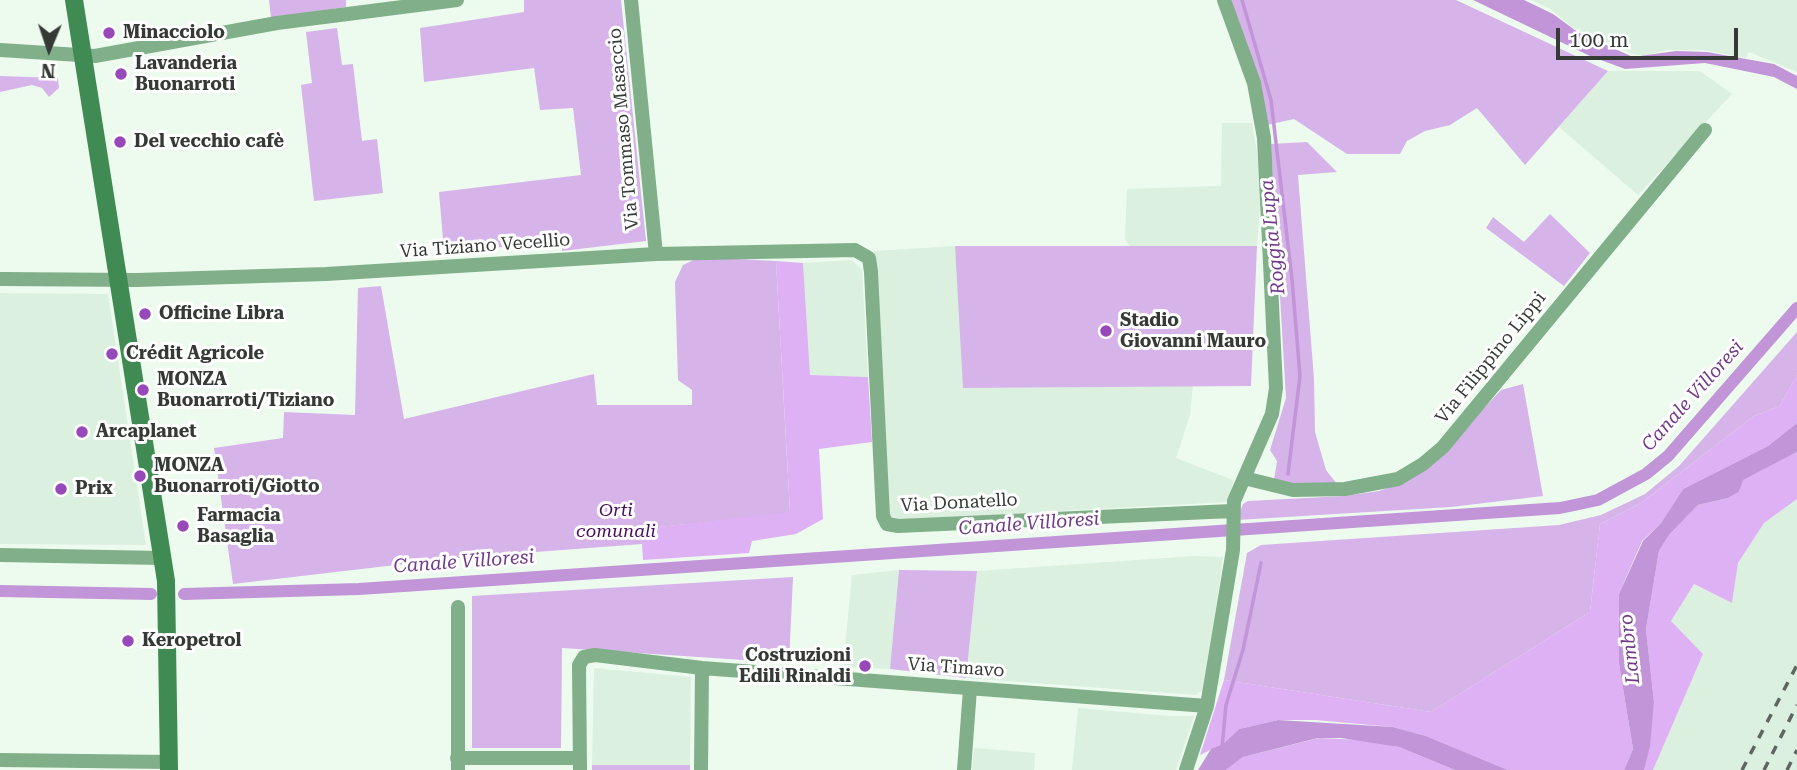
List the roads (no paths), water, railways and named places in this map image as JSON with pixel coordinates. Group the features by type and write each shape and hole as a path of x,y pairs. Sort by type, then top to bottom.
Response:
{"street":[{"path":"0,760 169,766 167,592 74,0"},
{"path":"0,50 95,56 277,23 457,0"},
{"name":"Via Tommaso Masaccio","path":"631,0 656,254"},
{"path":"1186,770 1207,706 1233,542 1232,517 1244,478 1272,414 1277,361 1264,138 1254,83 1224,0"},
{"name":"Via Filippino Lippi","path":"1244,478 1293,490 1345,489 1398,479 1423,464 1443,447 1704,130"},
{"name":"Via Tiziano Vecellio","path":"0,279 117,280 399,271 656,254 855,250"},
{"name":"Via Donatello","path":"855,250 869,258 871,272 883,516 887,524 898,526 1232,517"},
{"path":"0,555 162,558"},
{"path":"458,607 458,764 580,764"},
{"name":"Via Timavo","path":"580,764 579,665 584,657 595,655 702,668 1207,706"},
{"path":"701,770 702,668"},
{"path":"964,770 970,689"}],"water":[{"path":"1473,0 1524,0 1553,14 1579,33 1633,57 1676,51 1707,52 1774,64 1797,76 1797,89 1774,77 1705,63 1625,69 1590,56"},
{"name":"Lambro","path":"1797,423 1797,452 1743,480 1739,492 1728,498 1698,505 1669,535 1659,551 1646,629 1654,702 1650,746 1644,770 1624,770 1633,749 1619,664 1619,594 1643,541 1661,523 1683,489 1768,446"},
{"path":"1278,720 1393,727 1426,736 1508,770 1455,770 1399,747 1341,738 1318,738 1243,757 1226,770 1198,770 1211,749 1223,744 1239,729"}],"waterway":[{"name":"Roggia Lupa","path":"1242,0 1271,100 1292,279 1300,376 1288,474"},
{"name":"Canale Villoresi","path":"184,594 359,589 1560,508 1598,500 1646,474 1668,456 1797,308"},
{"name":"Roggia Lupa","path":"1222,748 1226,705 1243,650 1261,563"},
{"name":"Canale Villoresi","path":"0,591 151,594"}],"railway":[{"path":"1742,770 1797,665"},
{"path":"1764,770 1797,705"},
{"path":"1787,770 1797,750"}],"place":[{"name":"Minacciolo","path":"109,33"},
{"name":"Lavanderia Buonarroti","path":"121,74"},
{"name":"Del vecchio cafè","path":"120,142"},
{"name":"Officine Libra","path":"145,314"},
{"name":"Stadio Giovanni Mauro","path":"1106,331"},
{"name":"Crédit Agricole","path":"112,354"},
{"name":"MONZA Buonarroti/Tiziano","path":"143,390"},
{"name":"Arcaplanet","path":"82,432"},
{"name":"MONZA Buonarroti/Giotto","path":"140,476"},
{"name":"Prix","path":"61,489"},
{"name":"Farmacia Basaglia","path":"183,526"},
{"name":"Keropetrol","path":"128,641"},
{"name":"Costruzioni Edili Rinaldi","path":"865,666"}],"park label":[{"name":"Orti comunali","path":"616,521"}]}
